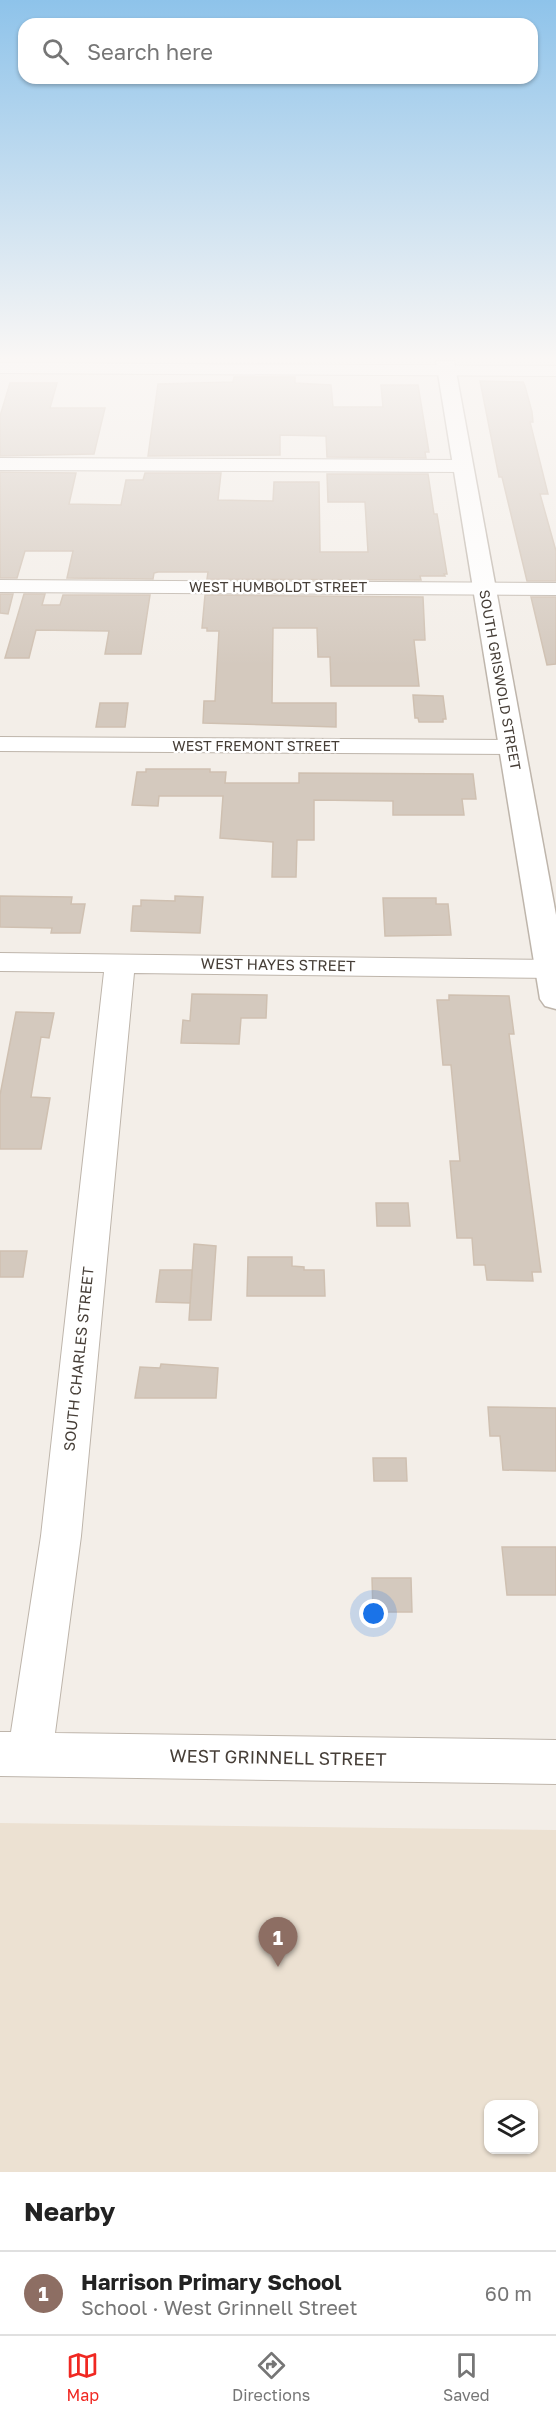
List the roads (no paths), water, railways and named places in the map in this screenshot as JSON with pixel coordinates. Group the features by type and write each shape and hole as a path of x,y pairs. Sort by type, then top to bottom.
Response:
{"street":[{"name":"SOUTH GRISWOLD STREET","path":"461,462 553,968 556,999"},
{"path":"0,464 462,466"},
{"name":"WEST HUMBOLDT STREET","path":"0,586 556,589"},
{"name":"WEST FREMONT STREET","path":"0,744 512,747"},
{"name":"WEST HAYES STREET","path":"0,962 553,968"},
{"name":"SOUTH CHARLES STREET","path":"15,1754 61,1536 120,963"},
{"name":"WEST GRINNELL STREET","path":"15,1754 556,1762"}],"place":[{"name":"Harrison Primary School","path":"278,1967"}]}
